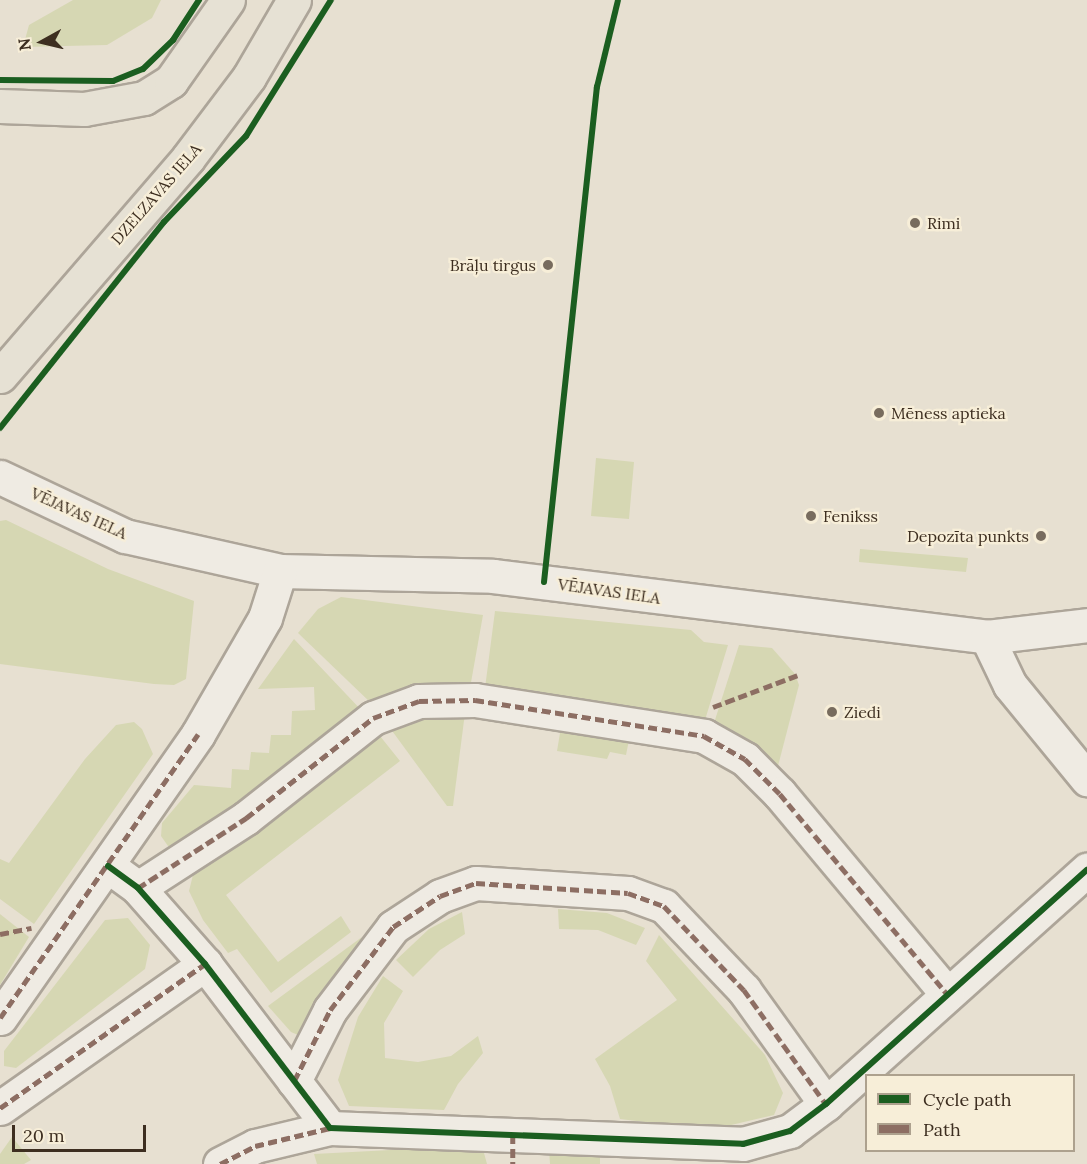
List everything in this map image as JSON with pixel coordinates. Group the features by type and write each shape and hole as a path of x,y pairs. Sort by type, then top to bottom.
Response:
{"main road":[{"path":"0,105 84,109 117,106 144,98 171,81 228,0"},
{"name":"DZELZAVAS IELA","path":"0,376 188,158 249,76 294,0"}],"street":[{"name":"VĒJAVAS IELA","path":"0,477 125,536 280,571 493,576 987,637 1087,625"},
{"path":"0,1018 50,942 108,866 239,668 265,618 280,571"},
{"path":"987,637 1010,685 1087,779"},
{"path":"138,888 246,818 373,718 419,701 475,700 705,736 746,759 947,994"},
{"path":"108,866 138,888 205,964 330,1128"},
{"path":"220,1164 255,1146 330,1128 513,1150 743,1144 790,1131 826,1104 1087,870"},
{"path":"294,1081 330,1010 393,927 440,896 476,883 628,893 664,906 744,990 826,1104"},
{"path":"0,1108 205,964"}],"green space":[{"path":"73,0 161,0 152,18 107,45 23,47 29,25"},
{"path":"596,458 634,462 629,519 591,516"},
{"path":"6,520 108,569 194,601 186,679 174,685 154,684 0,664 0,521"},
{"path":"860,549 968,558 966,572 859,562"},
{"path":"341,597 483,615 470,688 372,704 298,633 318,609"},
{"path":"495,611 691,630 704,642 728,645 705,720 485,688"},
{"path":"294,639 363,712 190,845 168,846 161,836 162,823 194,785 231,788 232,769 249,770 251,752 269,753 271,735 291,735 292,711 315,710 314,687 258,689"},
{"path":"739,645 772,648 795,674 799,685 778,766 714,723"},
{"path":"445,712 465,713 453,806 447,806 390,728"},
{"path":"134,722 142,729 153,754 34,924 0,899 0,859 9,863 85,759 116,725"},
{"path":"561,727 630,735 626,755 610,752 607,759 557,751"},
{"path":"376,731 400,761 226,895 278,962 341,916 351,932 271,993 237,949 228,953 203,920 189,891 193,875"},
{"path":"558,909 607,913 645,928 636,945 598,930 559,929"},
{"path":"462,912 465,934 440,950 413,977 396,960 429,929"},
{"path":"0,914 29,937 0,985"},
{"path":"128,918 150,945 145,969 16,1068 4,1066 4,1051 105,920"},
{"path":"659,935 765,1055 783,1093 774,1115 710,1130 620,1119 610,1086 595,1059 677,1000 646,961"},
{"path":"362,937 306,1029 298,1035 291,1032 268,1006"},
{"path":"383,976 403,991 384,1023 385,1058 418,1062 451,1056 478,1036 483,1053 458,1084 444,1110 349,1106 338,1080 358,1017"},
{"path":"12,1137 31,1160 24,1164 0,1164 0,1154"},
{"path":"467,1146 484,1153 487,1164 317,1164 314,1154"},
{"path":"549,1150 600,1154 600,1164 550,1164"}],"marked path":[{"path":"713,707 801,674"},
{"path":"138,888 246,818 373,718 419,701 475,700 704,736 745,759 780,794 947,994"},
{"path":"0,1018 198,734"},
{"path":"294,1081 330,1010 393,927 440,896 476,883 628,893 664,906 744,990 826,1104"},
{"path":"0,934 31,928"},
{"path":"0,1108 205,964"},
{"path":"220,1164 255,1146 330,1128"},
{"path":"513,1135 513,1164"}],"cycle path":[{"path":"0,80 113,81 143,69 173,40 199,0"},
{"path":"0,428 164,222 246,136 331,0"},
{"path":"544,582 597,87 618,0"},
{"path":"108,866 138,888 205,964 330,1128 743,1144 790,1131 826,1104 1087,870"}],"place":[{"name":"Rimi","path":"915,223"},
{"name":"Brāļu tirgus","path":"548,265"},
{"name":"Mēness aptieka","path":"879,413"},
{"name":"Fenikss","path":"811,516"},
{"name":"Depozīta punkts","path":"1041,536"},
{"name":"Ziedi","path":"832,712"}]}
